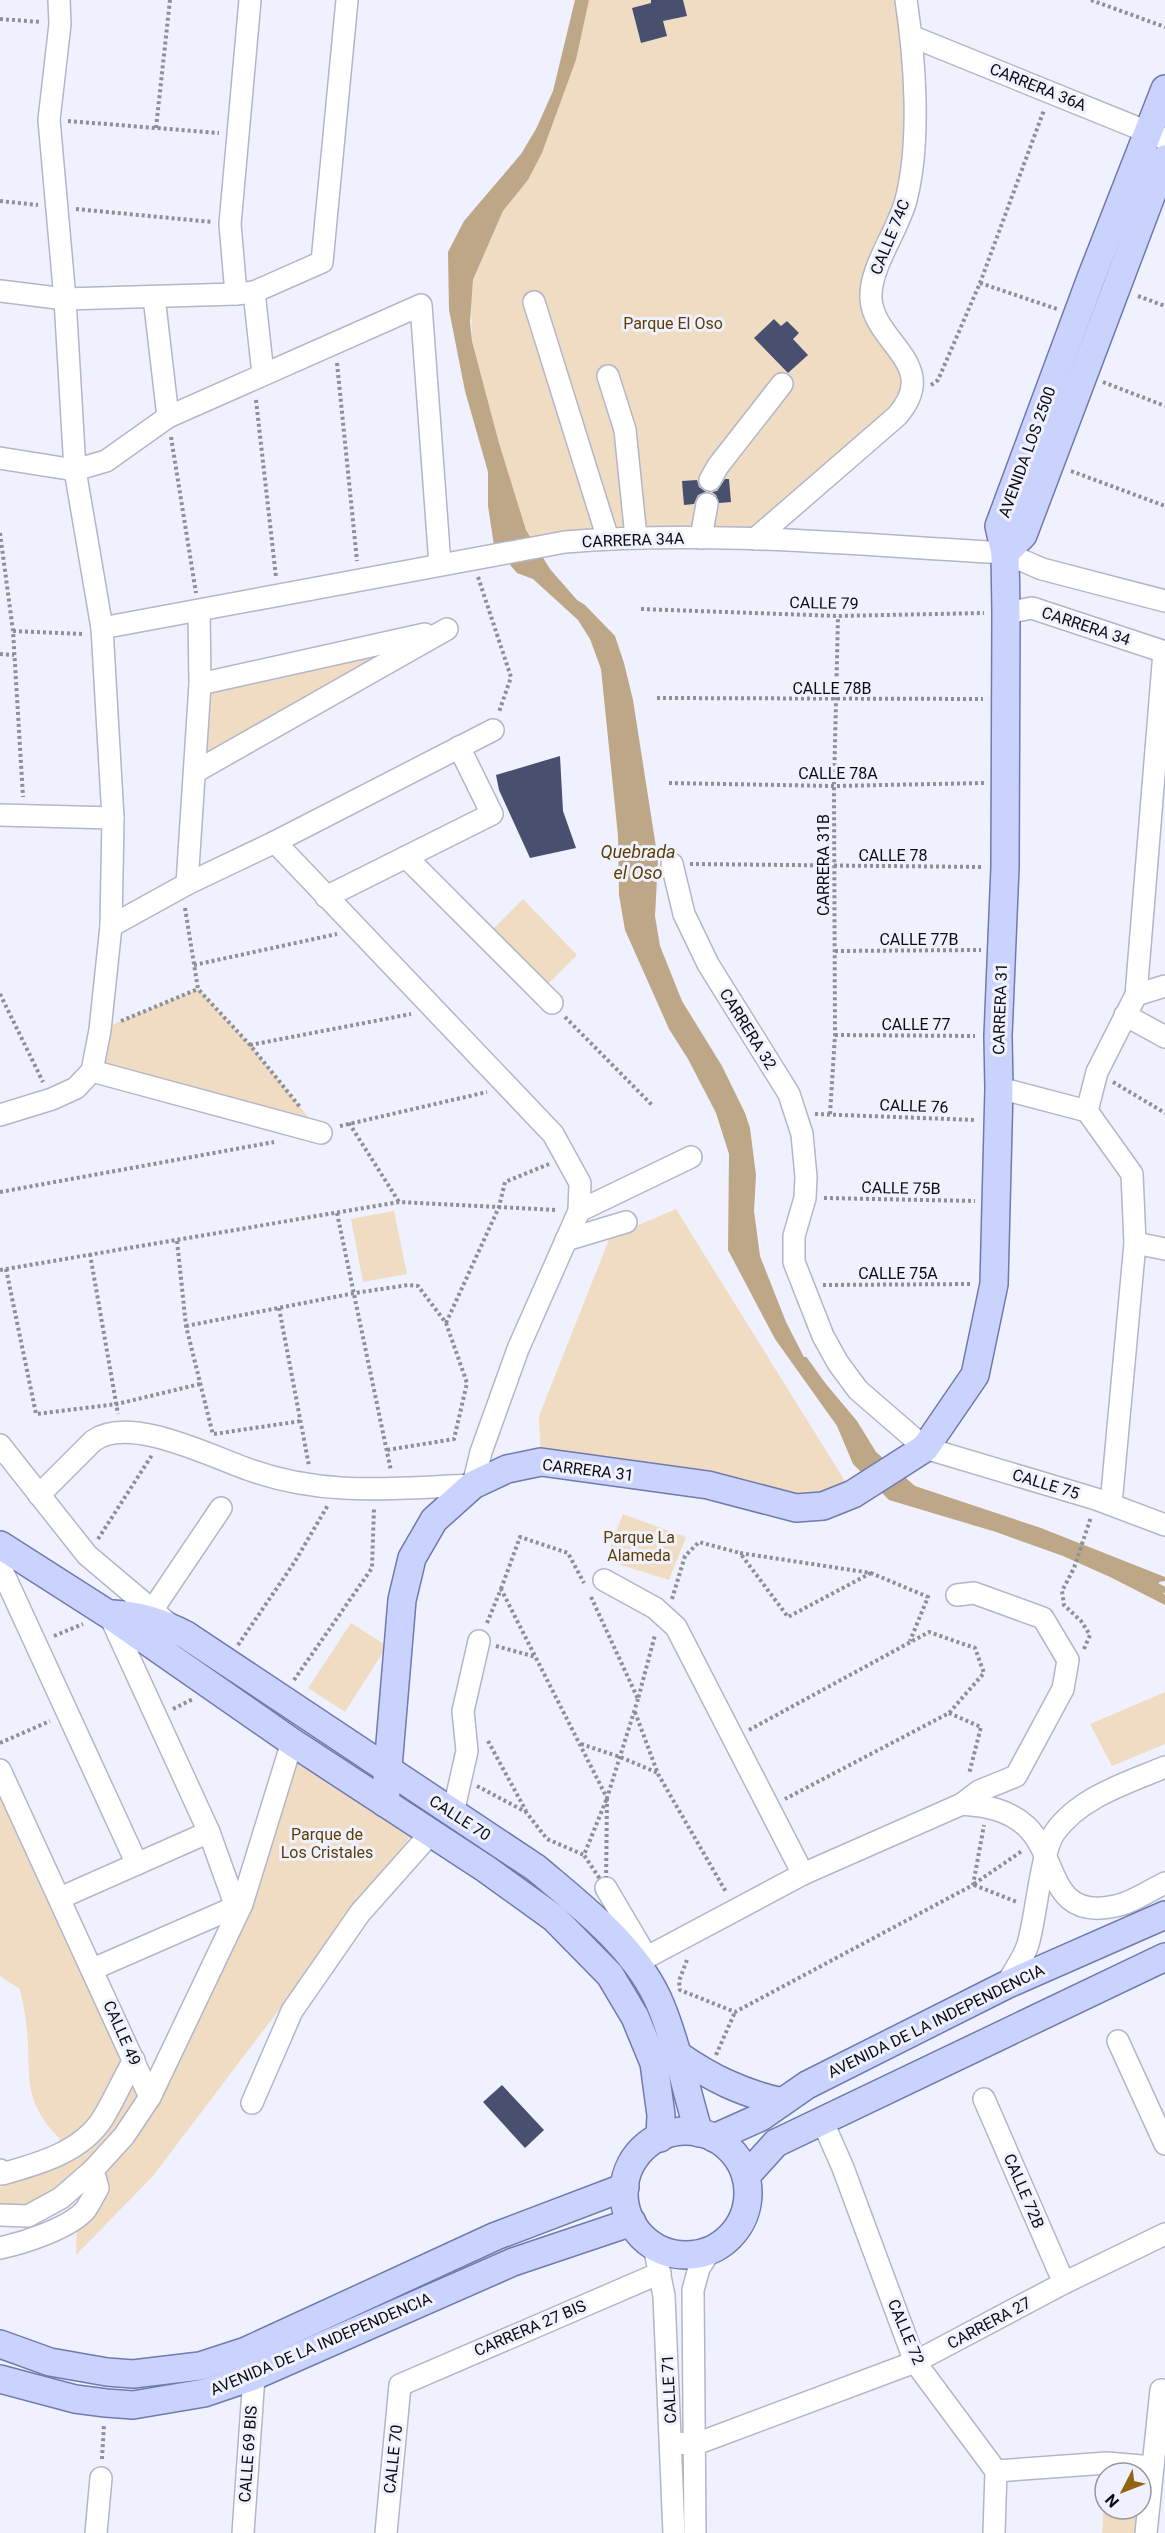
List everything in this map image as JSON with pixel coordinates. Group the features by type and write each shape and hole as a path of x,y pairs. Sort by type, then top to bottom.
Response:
{"main road":[{"name":"AVENIDA LOS 2500","path":"1005,553 1023,535 1051,464 1149,192 1165,89"},
{"name":"AVENIDA LOS 2500","path":"1005,553 999,526 1077,316 1149,192 1165,159"},
{"name":"CARRERA 31","path":"385,1803 402,1600 407,1572 418,1545 434,1520 473,1485 507,1469 541,1462 708,1485 796,1508 823,1506 853,1494 921,1452 975,1375 994,1284 999,1088 998,1036 1005,867 1005,553"},
{"name":"CALLE 70","path":"0,1545 108,1614 292,1742 454,1848 554,1918 610,1976 635,2017 654,2063 661,2115 660,2138"},
{"name":"CALLE 70","path":"108,1614 131,1614 175,1629 536,1868 641,1959 660,2004 706,2135"},
{"path":"454,1848 461,1819"},
{"name":"AVENIDA DE LA INDEPENDENCIA","path":"706,2135 761,2117 807,2085 1006,1985 1165,1915"},
{"path":"746,2176 776,2143 1165,1958"},
{"path":"678,2055 707,2075 739,2090 782,2102"},
{"path":"679,2132 706,2135 729,2149 746,2176 747,2207 734,2234 710,2251 691,2255 672,2253 654,2246 645,2239 632,2222 626,2204 625,2187 628,2172 646,2146 660,2138 679,2132"},
{"name":"AVENIDA DE LA INDEPENDENCIA","path":"0,2344 50,2362 107,2372 133,2374 200,2366 246,2351 495,2236 625,2187"},
{"name":"AVENIDA DE LA INDEPENDENCIA","path":"0,2379 75,2398 133,2405 204,2393 254,2376 513,2262 632,2222"}],"street":[{"path":"0,1115 52,1099 76,1088 92,1071 111,926 113,818 102,632 75,470 65,299 49,120 60,24 59,0"},
{"path":"250,0 240,135 230,224 245,293 259,376"},
{"path":"0,291 65,299 245,293 322,262 347,0"},
{"name":"CALLE 74C","path":"906,0 911,36 915,139 911,181 900,222 876,274 871,299 879,322 908,365 912,379 907,403"},
{"name":"CARRERA 36A","path":"911,36 1157,136"},
{"path":"154,297 168,417"},
{"path":"534,302 608,539"},
{"path":"0,458 75,470 106,461 168,417 421,305 441,565"},
{"path":"608,376 625,430 636,537"},
{"path":"710,480 718,466 782,384"},
{"path":"755,539 897,416 907,403"},
{"path":"701,538 707,504"},
{"path":"792,507 788,522 796,541"},
{"name":"CARRERA 34A","path":"102,632 473,558 565,542 636,537 755,539 1005,553 1042,569 1165,601"},
{"name":"CARRERA 34","path":"1006,612 1032,608 1165,652"},
{"path":"184,886 195,772 200,684 199,611"},
{"path":"195,772 447,629 200,684"},
{"path":"1088,1111 1097,1072 1136,995 1165,652"},
{"path":"111,926 184,886 493,730"},
{"path":"326,897 492,814 459,747"},
{"path":"0,815 113,818"},
{"path":"39,1495 93,1441 103,1434 122,1432 171,1441 265,1475 313,1486 338,1489 473,1485 481,1452 518,1349 579,1211 580,1183 553,1134 275,842"},
{"path":"406,857 552,1003"},
{"name":"CARRERA 32","path":"672,864 684,914 708,964 789,1094 802,1134 805,1155 805,1198"},
{"path":"1136,995 1165,986"},
{"path":"1125,1015 1165,1037"},
{"path":"92,1071 321,1133"},
{"path":"999,1088 1088,1111 1132,1174 1136,1242 1111,1504"},
{"path":"579,1211 691,1157"},
{"path":"805,1198 792,1251 797,1274 822,1336 858,1390 921,1452"},
{"path":"566,1240 626,1222"},
{"path":"1136,1242 1165,1250"},
{"path":"0,1445 87,1555 175,1629"},
{"name":"CALLE 75","path":"921,1452 1111,1504 1165,1525"},
{"path":"153,1609 220,1508"},
{"path":"0,1566 137,1864"},
{"path":"597,1588 664,1615 684,1639 803,1874"},
{"path":"606,1888 641,1959 803,1874 962,1804 979,1791 1016,1776 1063,1689 1068,1660 1043,1618 974,1593 957,1595"},
{"path":"108,1614 209,1832 239,1905"},
{"path":"461,1819 461,1778 467,1750 463,1711 479,1641"},
{"path":"0,2216 28,2216 61,2198 93,2170 124,2136 150,2097 239,1905 292,1742"},
{"path":"1006,1985 1028,1947 1036,1909 1042,1847 1074,1812 1106,1792 1165,1767"},
{"name":"CALLE 49","path":"0,1770 150,2097"},
{"path":"962,1804 990,1807 1011,1815 1024,1825 1042,1847 1059,1889 1082,1906 1097,1909 1118,1906 1165,1883"},
{"path":"60,1898 209,1832"},
{"path":"252,2103 292,2011 360,1913 431,1833"},
{"path":"93,1969 239,1905"},
{"path":"1118,2041 1165,2144"},
{"path":"0,2170 3,2174 45,2162 78,2144 102,2120 134,2060"},
{"name":"CALLE 72B","path":"984,2099 1064,2283"},
{"name":"CALLE 72","path":"822,2120 843,2168 915,2362 996,2471"},
{"path":"0,2247 23,2243 56,2229 84,2211 98,2188 93,2170"},
{"name":"CARRERA 27","path":"672,2443 696,2444 915,2362 1064,2283 1165,2234"},
{"name":"CALLE 71","path":"654,2246 664,2296 674,2533"},
{"name":"CALLE 71","path":"695,2533 693,2290 699,2268 710,2251"},
{"name":"CARRERA 27 BIS","path":"400,2385 660,2273"},
{"name":"CALLE 69 BIS","path":"243,2533 254,2376"},
{"name":"CALLE 70","path":"386,2533 400,2385"},
{"path":"1153,2467 1161,2390"},
{"path":"994,2533 996,2471 1093,2464"},
{"path":"96,2533 101,2478"}],"path":[{"path":"156,128 170,0"},
{"path":"1091,0 1165,27"},
{"path":"0,19 60,24"},
{"path":"907,403 938,380 980,283 1050,92"},
{"path":"49,120 240,135"},
{"path":"0,201 230,224"},
{"path":"980,283 1077,316"},
{"path":"335,344 359,582"},
{"path":"1083,374 1165,406"},
{"path":"259,376 278,597"},
{"path":"168,417 199,611"},
{"path":"1051,464 1165,506"},
{"path":"0,533 13,631 24,816"},
{"path":"473,558 511,677 493,730"},
{"name":"CALLE 79","path":"641,609 838,616 1006,612"},
{"name":"CARRERA 31B","path":"831,1114 835,1035 834,786 838,616"},
{"path":"13,631 102,632"},
{"path":"0,654 14,655"},
{"name":"CALLE 78B","path":"657,698 837,700 1006,698"},
{"name":"CALLE 78A","path":"669,783 834,786 1006,783"},
{"name":"CALLE 78","path":"672,864 1005,867"},
{"path":"184,886 198,989 250,1045 321,1133"},
{"path":"194,965 358,930"},
{"name":"CALLE 77B","path":"835,951 1003,950"},
{"path":"99,1030 198,989"},
{"path":"0,994 52,1099"},
{"path":"552,1003 653,1106"},
{"path":"250,1045 435,1009"},
{"name":"CALLE 77","path":"835,1035 998,1036"},
{"path":"1097,1072 1165,1113"},
{"path":"399,1202 350,1123 508,1088"},
{"name":"CALLE 76","path":"831,1114 997,1121"},
{"path":"0,1192 275,1142"},
{"path":"446,1323 499,1207 505,1182 566,1156"},
{"name":"CALLE 75B","path":"805,1198 996,1202"},
{"path":"0,1270 399,1202 579,1211"},
{"path":"280,1700 372,1568 384,1488 387,1450 337,1213"},
{"path":"177,1241 186,1326 218,1457"},
{"path":"90,1254 122,1432"},
{"path":"6,1269 36,1414 117,1404 201,1384"},
{"path":"0,1278 8,1276"},
{"name":"CALLE 75A","path":"802,1285 994,1284"},
{"path":"186,1326 355,1293 408,1285 418,1286 446,1323 466,1383 454,1439 387,1450"},
{"path":"279,1308 313,1486"},
{"path":"213,1434 301,1421"},
{"path":"87,1555 150,1461"},
{"path":"226,1663 294,1563 338,1489"},
{"path":"536,1657 479,1641 520,1537 568,1553 585,1585 597,1588 639,1698"},
{"path":"1068,1660 1086,1647 1090,1635 1081,1621 1064,1605 1062,1591 1086,1537"},
{"path":"584,1855 607,1798 664,1615 685,1556 699,1542 740,1553 871,1574 928,1597 910,1642"},
{"path":"740,1553 788,1617 871,1574"},
{"path":"501,1589 607,1798 606,1888"},
{"path":"34,1644 108,1614"},
{"path":"734,1738 929,1632 975,1648 984,1673 948,1713 768,1808"},
{"path":"156,1718 215,1688"},
{"path":"465,1701 526,1812 547,1839 584,1855 606,1888"},
{"path":"635,1711 658,1774 736,1910"},
{"path":"0,1743 67,1713"},
{"path":"948,1713 981,1727 962,1804 985,1822 974,1885"},
{"path":"580,1744 620,1757 658,1774"},
{"path":"461,1778 526,1812"},
{"path":"707,2075 735,2012 1042,1847"},
{"path":"974,1885 1036,1909"},
{"path":"698,1930 679,1981 680,1990 735,2012"},
{"path":"101,2478 106,2403"}],"green space":[{"name":"Parque El Oso","path":"589,0 906,0 914,139 873,282 910,395 755,539 537,547 526,530 499,443 472,341 473,281 503,211 528,180 542,153 576,60"},
{"path":"447,629 195,772 200,684"},
{"path":"523,899 577,955 546,986 492,930"},
{"path":"198,989 250,1045 321,1133 92,1071 100,1030"},
{"path":"676,1209 853,1494 823,1506 541,1462 539,1416 610,1237"},
{"path":"394,1211 407,1274 363,1282 351,1219"},
{"name":"Parque La Alameda","path":"623,1514 686,1537 669,1580 605,1560"},
{"path":"351,1623 387,1646 345,1712 308,1688"},
{"path":"1165,1692 1165,1744 1112,1766 1090,1724"},
{"name":"Parque de Los Cristales","path":"292,1742 419,1825 153,2176 76,2255 77,2216 110,2150 27,2207 0,2215 0,2187 44,2172 60,2139 38,2110 33,2097 30,2084 26,2018 20,1989 0,1976 0,1788 139,2096 242,1904"},
{"path":"1103,2521 1147,2521 1146,2533 1102,2533"}],"water":[{"name":"Quebrada el Oso","path":"575,0 589,0 576,60 542,153 528,180 503,211 473,280 470,322 472,341 499,443 526,530 550,569 577,600 585,605 615,636 624,663 633,700 658,860 655,916 660,946 682,1001 722,1066 750,1128 756,1175 754,1211 760,1256 786,1322 805,1359 857,1421 876,1452 915,1486 1041,1528 1165,1577 1165,1581 1159,1582 1158,1587 1165,1595 1165,1605 1063,1556 996,1532 889,1500 853,1464 837,1426 775,1339 728,1250 729,1154 716,1113 688,1059 669,1029 625,930 619,895 618,836 601,669 590,639 578,620 533,579 517,573 494,546 488,506 488,472 465,391 449,310 448,252 464,221 521,154 536,129 553,91"}],"building":[{"path":"651,0 683,0 687,16 663,21 667,36 641,43 632,8 651,3"},
{"path":"774,319 781,326 787,321 799,333 793,339 808,355 788,373 754,338"},
{"path":"725,479 729,479 731,502 719,503 712,492 717,491"},
{"path":"697,480 699,487 706,492 698,495 694,504 684,505 682,481"},
{"path":"560,756 563,811 576,848 530,858 499,790 496,775"},
{"path":"502,2085 544,2130 525,2148 483,2102"}],"waterway":[{"path":"805,1360 825,1388"},
{"path":"1151,1583 1165,1590"}]}
